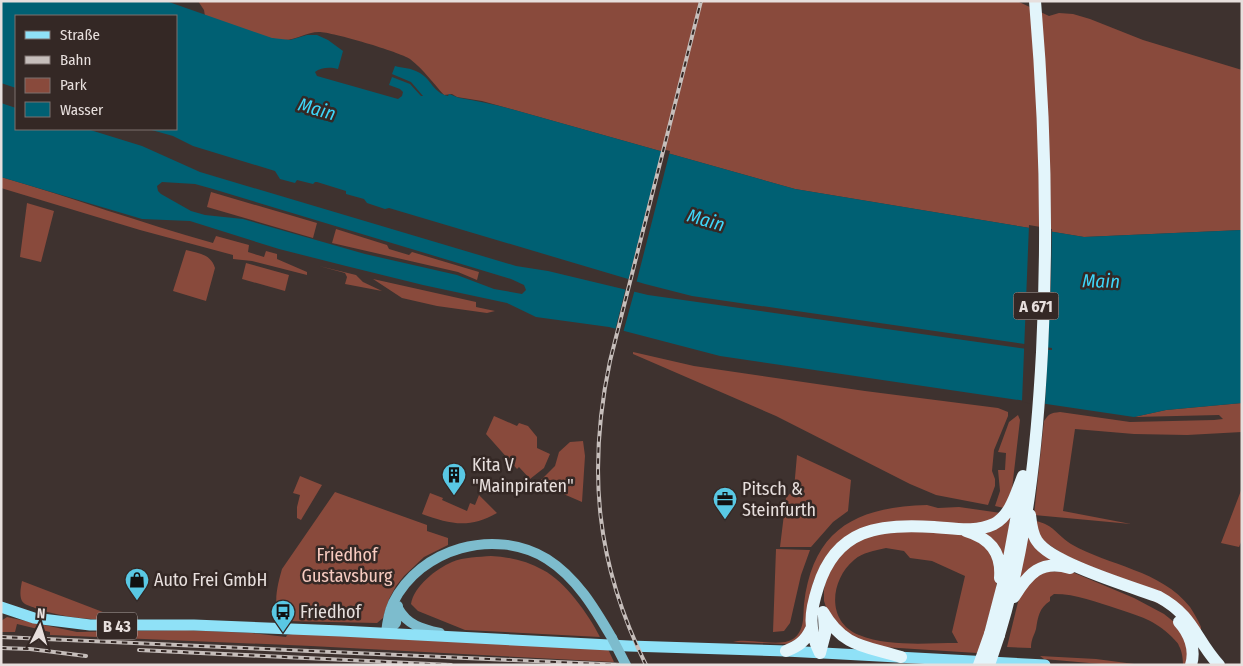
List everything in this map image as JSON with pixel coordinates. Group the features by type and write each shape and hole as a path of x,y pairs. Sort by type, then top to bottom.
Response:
{"highway":[{"name":"A 671","path":"989,665 995,634 1020,552 1028,502 1033,421 1038,236 1034,105 1027,1"},
{"name":"A 671","path":"1002,609 1033,421 1043,328 1046,236 1042,114 1035,1"},
{"path":"961,530 992,525 1000,520 1010,507 1023,476"},
{"path":"1028,502 1034,533 1043,549 1061,560 1166,601 1189,621 1198,634 1204,648 1206,665"},
{"path":"786,651 801,644 807,638 819,584 823,572 833,555 850,540 872,530 899,526 925,526 961,530 977,534 993,546 997,554 1002,609"},
{"path":"1002,609 1030,574 1050,566 1067,567 1138,595 1171,614 1184,627 1190,638 1192,664"},
{"path":"819,584 825,634 820,653"},
{"path":"823,612 831,625 845,639 901,657"},
{"path":"810,629 820,653"},
{"name":"A 671","path":"979,665 995,634"},
{"path":"1204,648 1219,665"}],"main road":[{"path":"386,633 401,590 411,577 434,560 455,550 471,546 498,544 525,549 547,559 565,573 578,586 598,613 626,665"},
{"name":"B 43","path":"1,605 57,622 115,626 194,625 386,633 1046,665"},
{"path":"395,606 412,625 448,636"}],"green space":[{"path":"198,1 1017,1 1049,16 1059,13 1073,14 1143,40 1242,70 1242,230 1084,237 795,189 482,101 457,97 452,94 444,95 415,63 404,56 351,39 319,32 287,40 263,36 205,16 204,10"},
{"path":"1,177 213,243 216,236 249,245 248,252 264,257 266,251 277,254 277,259 307,272 307,275 252,261 233,259 233,255 140,230 1,188"},
{"path":"211,192 317,223 313,238 207,207"},
{"path":"27,203 54,211 41,262 20,257"},
{"path":"336,229 387,245 389,249 409,255 412,252 479,272 477,280 458,272 332,243"},
{"path":"186,250 207,257 215,268 206,301 173,291"},
{"path":"246,263 289,275 285,291 242,279"},
{"path":"319,266 356,275 363,282 382,291 345,284 347,277 345,273"},
{"path":"373,279 476,302 476,307 495,311 487,313 437,306 402,298"},
{"path":"633,352 694,366 998,408 1008,412 994,450 992,471 995,486 988,505 936,495 910,484 776,416 633,354"},
{"path":"1242,403 1242,432 1187,435 1134,434 1075,429 1063,511 1131,524 1034,515 1044,421 1050,414 1060,412 1130,422 1214,420 1223,419 1219,415 1134,417 1166,410"},
{"path":"1018,415 1020,420 1012,489 1004,508 995,506 1000,491 998,470 1005,470 1006,453 998,452 1009,422"},
{"path":"494,416 517,426 519,423 528,426 537,437 537,448 550,454 544,468 530,479 519,467 517,469 486,434"},
{"path":"583,441 585,456 582,502 538,483 555,466 559,452 570,442"},
{"path":"797,455 851,480 848,511 833,522 811,547 780,547 786,498 794,489"},
{"path":"300,476 322,485 301,520 297,518 300,495 293,493"},
{"path":"1242,488 1242,540 1239,547 1221,543"},
{"name":"Friedhof Gustavsburg","path":"335,492 427,525 427,531 448,538 448,545 424,557 404,576 389,599 383,618 377,623 285,621 280,617 276,604 277,589 282,569"},
{"path":"430,493 467,511 470,503 475,505 479,495 497,513 468,523 451,522 422,514"},
{"path":"927,505 938,508 959,507 1001,513 985,524 873,525 820,567 813,583 803,636 787,644 733,642 780,643 793,639 800,632 809,578 817,557 828,540 842,527 859,517 879,511"},
{"path":"1012,509 1002,568 983,530"},
{"path":"1036,521 1050,526 1068,542 1086,552 1134,570 1165,585 1190,607 1200,624 1201,630 1190,619 1081,566 1039,538"},
{"path":"1028,529 1051,558 1049,564 1016,592"},
{"path":"883,531 957,533 988,545 998,571 996,590 981,645 977,653 883,647 847,636 827,610 824,601 824,590 828,570 849,544","holes":["886,548 904,551 910,558 932,561 965,576 952,632 958,643 908,644 871,639 848,629 841,621 835,600 836,589 846,568 857,557 869,552"]},
{"path":"776,549 810,550 801,575 790,623 784,631 773,632"},
{"name":"Friedhof Gustavsburg","path":"491,556 512,558 525,562 551,575 576,599 600,637 465,630 418,611 411,604 416,591 421,585 446,565 461,559"},
{"path":"1042,571 1072,572 1134,598 1164,614 1174,622 1190,649 1189,665 1183,665 1182,653 1177,642 1166,631 1146,619 1094,601 1062,594 1054,594 1050,597 1050,601 1041,610 1031,648 1007,647 1018,602 1024,588"},
{"path":"22,581 120,620 67,616 28,605 21,599"},
{"path":"7,617 77,632 185,630 252,633 286,637 287,635 298,633 608,649 614,662 50,635 50,632 17,624 15,632 1,632 1,621"},
{"path":"1040,656 1096,659 1142,665 1112,665 1044,659"}],"water":[{"name":"Main","path":"1,1 166,1 272,38 290,40 307,35 317,35 328,40 343,51 338,69 320,69 315,72 317,76 398,99 402,96 403,92 389,85 392,77 410,84 423,96 411,82 392,74 395,66 409,69 422,75 435,89 448,96 449,94 505,107 795,189 1084,237 1242,230 1242,403 1166,410 1134,417 720,356 609,327 536,317 507,303 423,285 279,249 190,221 142,219 1,177 1,103 15,108 15,130 90,130 142,146 200,172 516,266 548,271 648,295 1027,349 1052,350 1052,348 692,296 645,284 389,208 385,209 367,203 364,199 346,194 346,191 317,182 313,184 297,180 295,183 280,179 275,171 193,146 173,136 152,130 178,130 178,15 15,15 15,88 1,83","holes":["162,182 195,184 511,279 524,285 526,290 522,294 494,289 457,275 365,254 243,219 205,215 191,211 161,194 157,186"]}],"pier":[{"path":"662,149 670,151 636,284 628,281"},
{"path":"1029,225 1052,229 1045,406 1022,402"},
{"path":"626,287 635,289 623,333 615,331"}],"railway":[{"path":"646,665 629,627 616,590 607,553 601,516 598,478 599,440 610,361 701,1"},
{"path":"1,637 623,665"},
{"path":"1,648 30,649 86,656"},
{"path":"139,650 451,665"}],"place":[{"name":"Kita V \"Mainpiraten\"","path":"454,496"},
{"name":"Pitsch & Steinfurth","path":"725,520"},
{"name":"Auto Frei GmbH","path":"137,601"},
{"name":"Friedhof","path":"283,633"}]}
